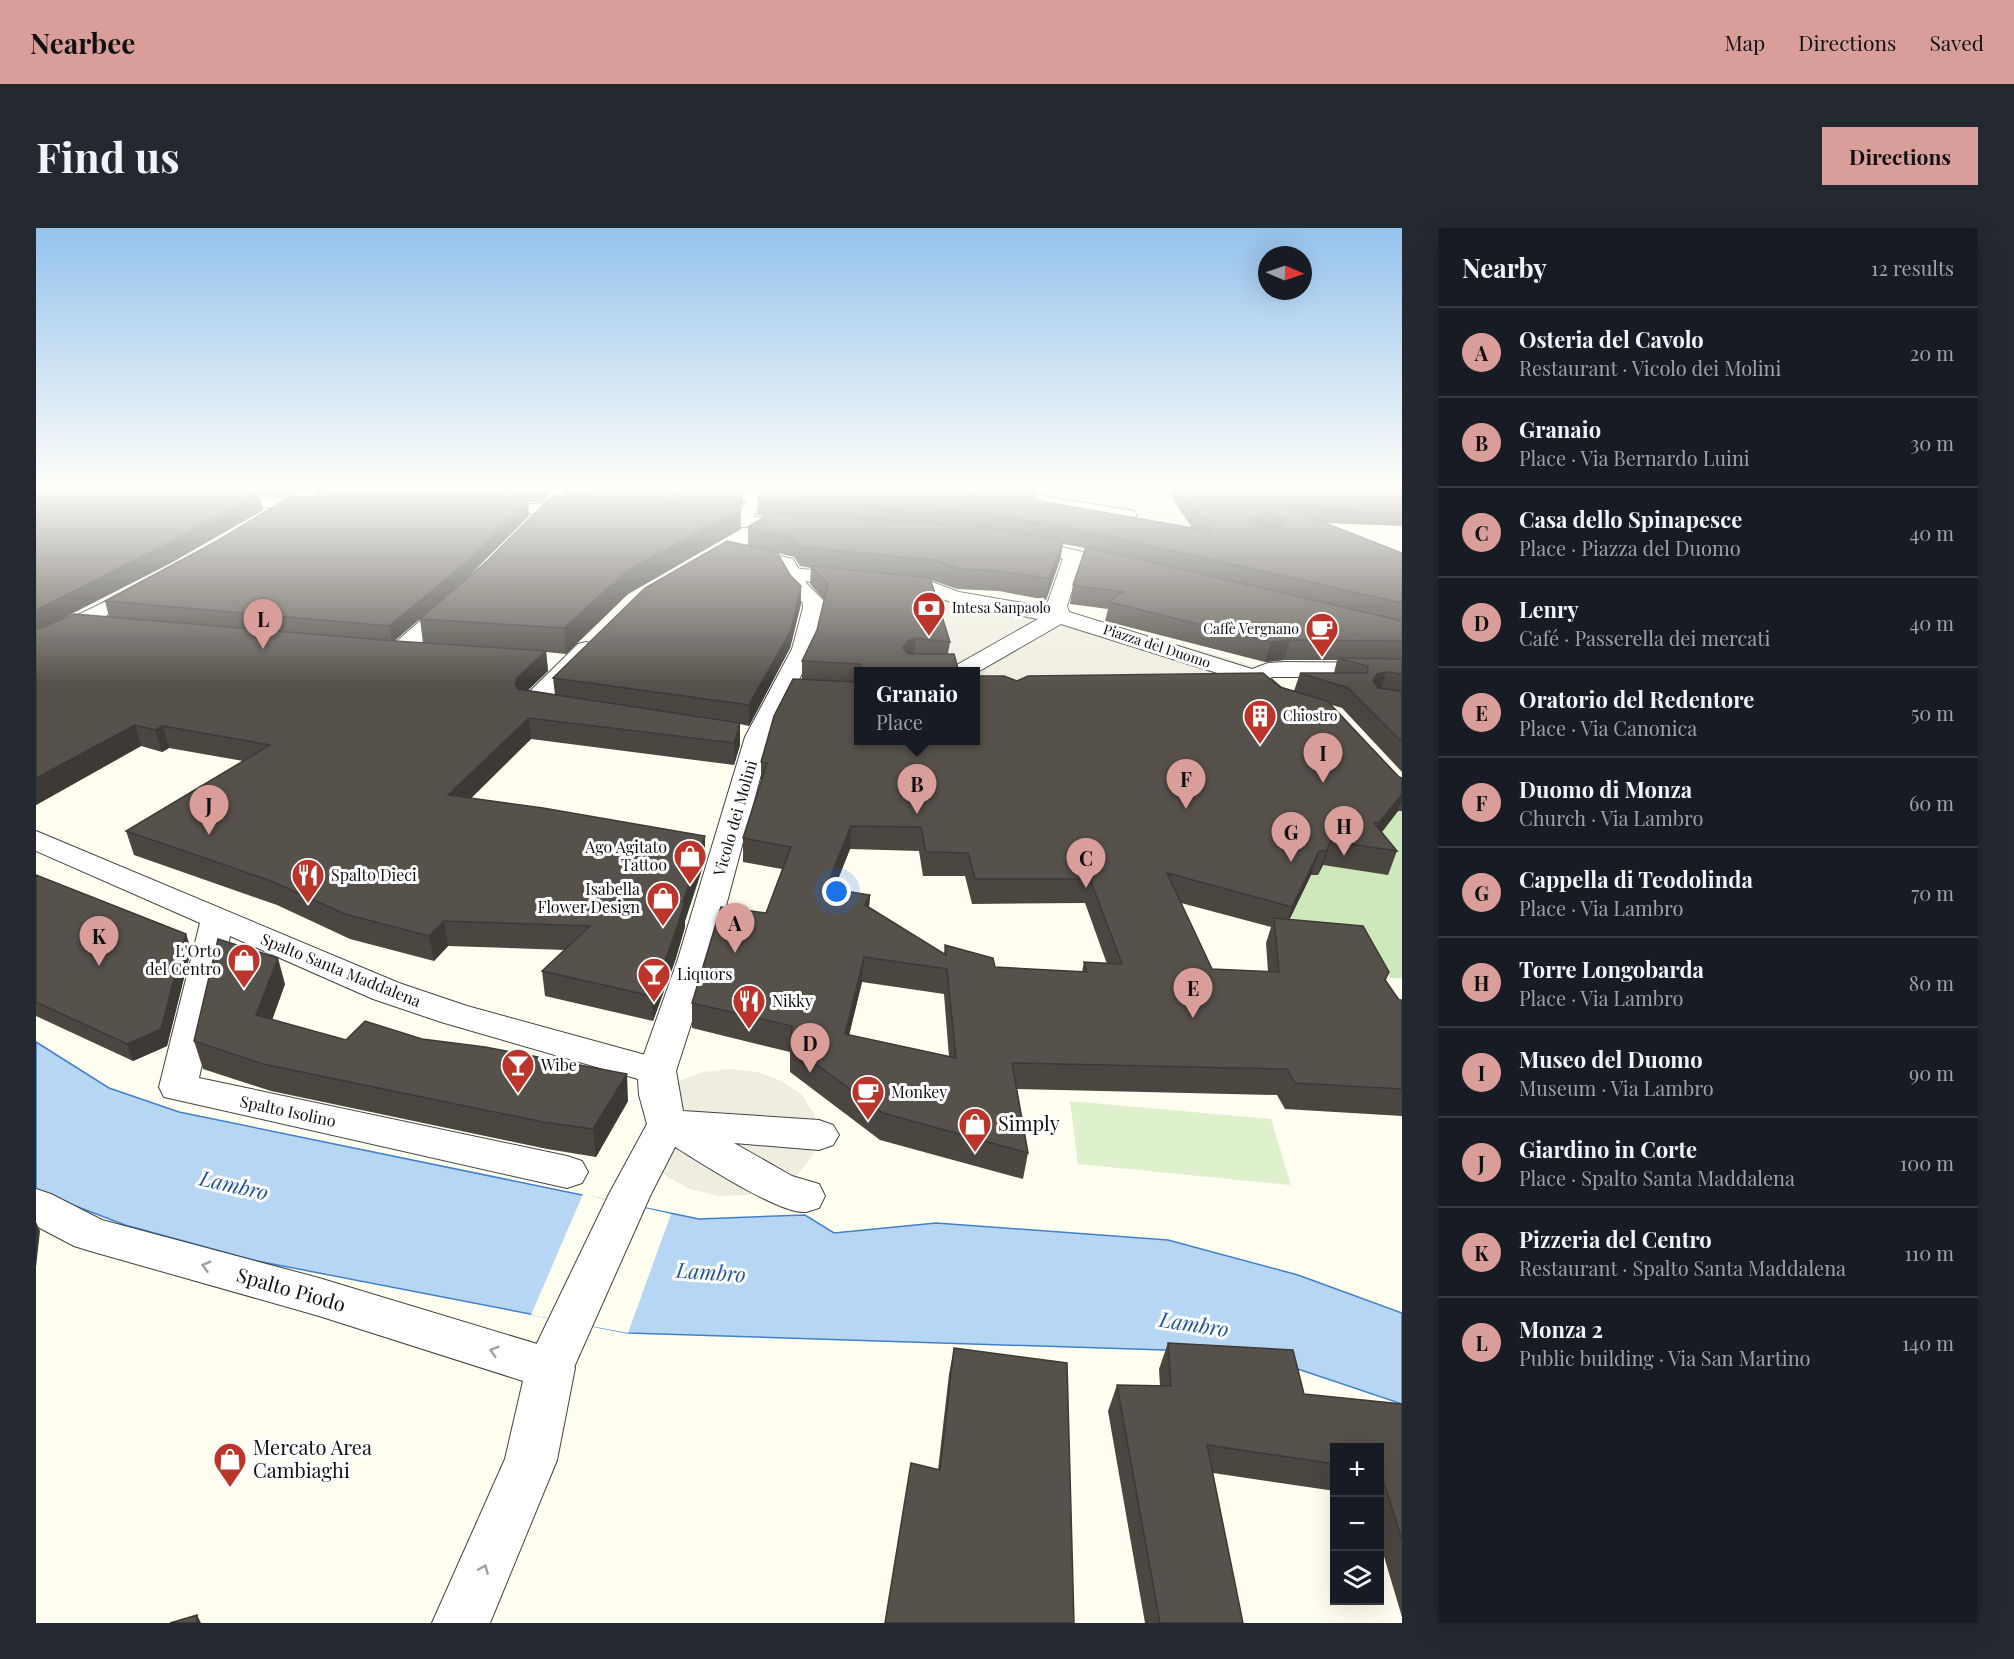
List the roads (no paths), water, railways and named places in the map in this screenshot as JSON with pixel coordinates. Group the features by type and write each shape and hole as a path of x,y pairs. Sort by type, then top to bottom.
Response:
{"street":[{"path":"738,554 786,563 793,574"},
{"path":"1074,554 1144,572"},
{"path":"973,667 1000,662 1057,611 1074,554"},
{"name":"Piazza del Duomo","path":"793,574 932,588 954,597 1057,611 1265,679"},
{"name":"Vicolo dei Molini","path":"657,1071 694,962 747,735 794,690 814,602 798,587 793,574"},
{"path":"36,645 167,576"},
{"path":"398,652 469,589"},
{"path":"79,624 114,627"},
{"path":"588,712 531,704 559,662 604,632"},
{"path":"374,650 432,654"},
{"path":"1265,679 1402,670"},
{"path":"1265,679 1284,701 1303,707"},
{"name":"Spalto Santa Maddalena","path":"36,840 386,991 454,1014 657,1071"},
{"name":"Spalto Isolino","path":"218,918 178,1087 567,1172"},
{"path":"461,1623 531,1460 550,1368 630,1194 667,1124 659,1095 657,1071"},
{"path":"667,1124 819,1134"},
{"path":"667,1124 790,1191"},
{"name":"Spalto Piodo","path":"36,1206 90,1234 319,1297 550,1368"}],"water":[{"name":"Lambro","path":"36,1042 109,1088 179,1112 699,1219 805,1215 834,1233 936,1223 1168,1240 1298,1275 1402,1313 1402,1404 1286,1365 1258,1353 628,1333 257,1261 125,1225 36,1191"}],"place":[{"name":"Intesa Sanpaolo","path":"929,637"},
{"name":"Monza 2","path":"263,649"},
{"name":"Caffè Vergnano","path":"1322,658"},
{"name":"Chiostro","path":"1260,745"},
{"name":"Museo del Duomo","path":"1323,783"},
{"name":"Duomo di Monza","path":"1186,809"},
{"name":"Granaio","path":"917,814"},
{"name":"Giardino in Corte","path":"209,835"},
{"name":"Torre Longobarda","path":"1344,856"},
{"name":"Cappella di Teodolinda","path":"1291,862"},
{"name":"Ago Agitato Tattoo","path":"690,885"},
{"name":"Casa dello Spinapesce","path":"1086,888"},
{"name":"Spalto Dieci","path":"308,904"},
{"name":"Isabella Flower Design","path":"663,927"},
{"name":"Osteria del Cavolo","path":"735,953"},
{"name":"Pizzeria del Centro","path":"99,966"},
{"name":"L'Orto del Centro","path":"244,989"},
{"name":"Liquors","path":"654,1003"},
{"name":"Oratorio del Redentore","path":"1193,1018"},
{"name":"Nikky","path":"749,1030"},
{"name":"Lenry","path":"810,1073"},
{"name":"Wibe","path":"518,1094"},
{"name":"Monkey","path":"868,1121"},
{"name":"Simply","path":"975,1153"},
{"name":"Mercato Area Cambiaghi","path":"230,1488"}]}
